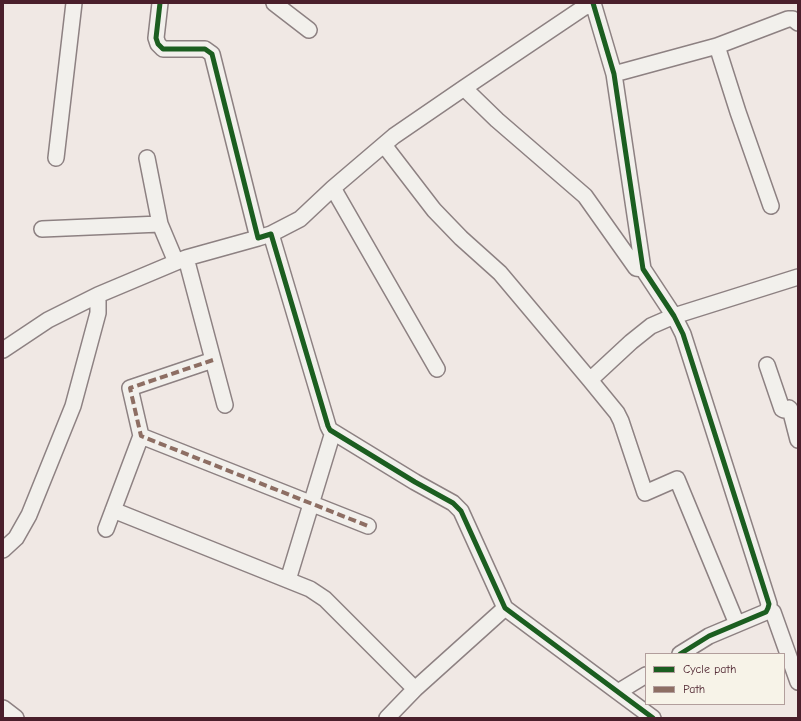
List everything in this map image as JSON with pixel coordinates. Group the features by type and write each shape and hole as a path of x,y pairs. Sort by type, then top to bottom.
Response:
{"street":[{"path":"56,158 74,3"},
{"path":"160,3 156,38 158,44 163,49 204,49 212,54 264,236 330,430 415,482 454,503 462,511 505,608 653,718"},
{"path":"274,3 308,30"},
{"path":"3,350 48,320 98,295 181,260 264,236 300,220 333,188 394,136 587,4 614,74 643,269 674,316 683,334 769,604 766,612 709,636 682,653"},
{"path":"614,74 717,46 788,19 793,19 798,23"},
{"path":"717,46 738,112 771,206"},
{"path":"464,88 497,120 585,196 636,268 643,269"},
{"path":"384,145 434,210 500,274 616,413 645,493 677,479 737,624"},
{"path":"147,158 160,224 181,260 213,360 225,405"},
{"path":"333,188 436,369"},
{"path":"42,229 160,224"},
{"path":"590,380 631,342 651,326 674,316 798,277"},
{"path":"3,550 16,538 29,515 73,406 98,313 98,295"},
{"path":"106,529 140,436 130,388 213,360"},
{"path":"767,365 782,409 790,409 798,440"},
{"path":"288,580 334,432"},
{"path":"140,436 368,526"},
{"path":"113,510 310,589 325,599 415,689"},
{"path":"387,718 415,689 505,608"},
{"path":"768,608 773,612 794,659 798,682"},
{"path":"618,692 645,676"},
{"path":"3,708 16,718"}],"marked path":[{"path":"213,360 130,388 141,436 368,526"}],"cycle path":[{"path":"160,3 156,38 158,44 163,49 205,49 212,54 258,238 271,234 330,430 415,482 453,503 461,511 505,608 653,718"},
{"path":"593,3 614,74 643,269 674,316 683,334 769,604 766,612 709,636 682,653"}]}
